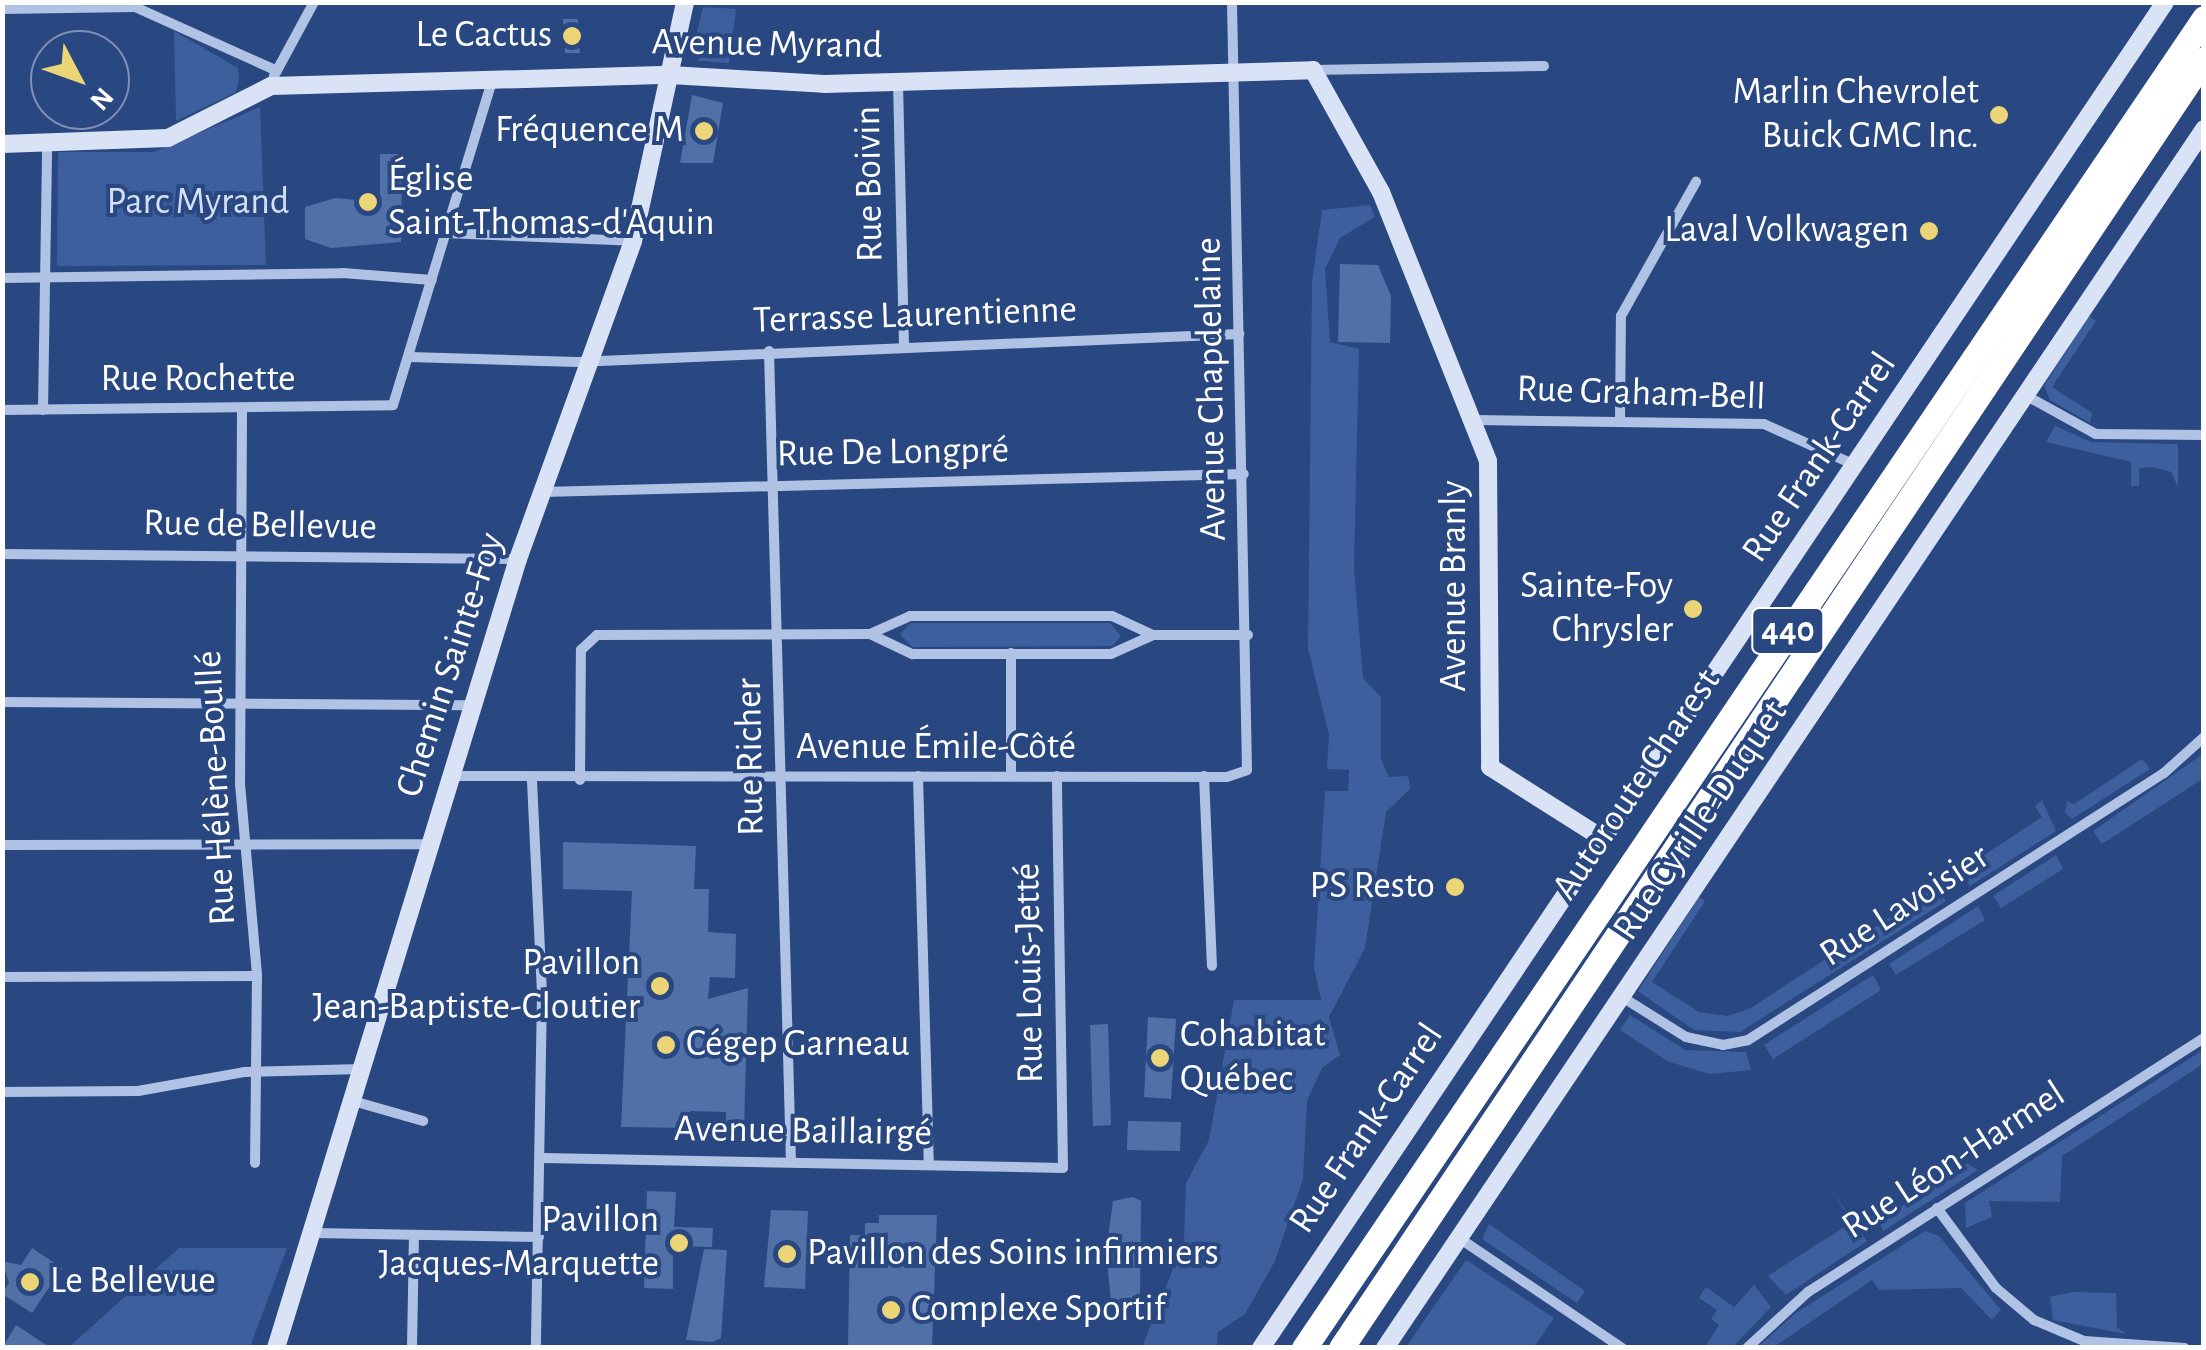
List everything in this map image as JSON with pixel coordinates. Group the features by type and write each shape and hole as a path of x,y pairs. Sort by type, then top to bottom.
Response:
{"highway":[{"path":"1976,355 2048,226 2193,2"},
{"name":"Autoroute Charest","path":"1304,1348 2204,18"},
{"name":"Autoroute Charest","path":"1342,1348 2204,59"},
{"path":"2128,177 2204,75"}],"street":[{"path":"2,9 136,6 273,78 314,2"},
{"name":"Chemin Sainte-Foy","path":"276,1348 314,1233 427,844 518,559 633,240 686,2"},
{"name":"Avenue Chapdelaine","path":"1232,2 1252,754 1244,773"},
{"name":"Rue Frank-Carrel","path":"1260,1348 2165,2"},
{"name":"Avenue Myrand","path":"2,144 168,138 273,78 492,82 670,74 898,80 1544,66"},
{"name":"Avenue Branly","path":"1312,70 1381,192 1475,420 1492,492 1487,761 1500,778 1602,838"},
{"name":"Rue Boivin","path":"898,80 904,346"},
{"path":"492,82 410,357 592,360"},
{"name":"Rue Cyrille-Duquet","path":"1385,1348 2204,129"},
{"path":"43,410 46,144"},
{"path":"1620,422 1621,316 1696,182"},
{"path":"445,233 633,240"},
{"path":"2,278 343,273 432,280"},
{"name":"Terrasse Laurentienne","path":"592,360 1240,334"},
{"name":"Rue Richer","path":"769,351 791,1162"},
{"name":"Rue Rochette","path":"2,410 242,411 394,405 410,357"},
{"path":"2024,396 2096,434 2204,435"},
{"name":"Rue Hélène-Boullé","path":"242,411 244,558 239,702 257,976 255,1163"},
{"name":"Rue Graham-Bell","path":"1475,420 1764,424 1855,465"},
{"name":"Rue De Longpré","path":"543,492 1244,474"},
{"name":"Rue de Bellevue","path":"2,554 518,559"},
{"path":"580,780 582,650 590,637 870,634 910,616 1112,616 1153,636"},
{"path":"870,634 912,654 1111,654 1153,636 1248,635"},
{"path":"1011,776 1012,653"},
{"path":"2,702 471,705"},
{"name":"Rue Lavoisier","path":"1622,997 1701,1042 1748,1040 2136,791 2204,737"},
{"name":"Avenue Émile-Côté","path":"449,776 532,781 1244,773"},
{"path":"918,776 928,1163"},
{"name":"Rue Louis-Jetté","path":"1057,776 1063,1168"},
{"path":"1204,776 1212,966"},
{"path":"532,781 543,1158 536,1348"},
{"path":"2,845 427,844"},
{"path":"2,978 257,976"},
{"name":"Rue Léon-Harmel","path":"1747,1348 1808,1292 2204,1038"},
{"path":"2,1092 138,1091 258,1071 362,1069"},
{"path":"353,1101 423,1121"},
{"name":"Avenue Baillairgé","path":"543,1158 1063,1168"},
{"path":"1937,1208 1996,1288 2034,1320 2084,1341 2185,1348"},
{"path":"314,1233 539,1237"},
{"path":"412,1348 414,1236"},
{"path":"1459,1238 1622,1347"}],"green space":[{"path":"703,7 736,9 729,63 699,61 693,49"},
{"path":"174,31 238,68 239,79 236,92 176,121"},
{"name":"Parc Myrand","path":"260,107 266,265 57,266 58,152 154,152"},
{"path":"1370,205 1375,217 1340,238 1325,269 1330,342 1359,349 1354,568 1363,678 1381,697 1381,759 1389,777 1408,776 1410,789 1386,812 1365,948 1329,1017 1340,1055 1322,1068 1307,1101 1303,1179 1275,1261 1245,1314 1218,1332 1217,1347 1142,1347 1184,1241 1186,1183 1209,1140 1234,1000 1321,1000 1314,968 1325,791 1348,791 1349,770 1327,769 1329,735 1308,648 1312,282 1322,210"},
{"path":"2089,316 2096,321 2052,387 2092,413 2090,423 2050,400 2044,386"},
{"path":"2055,426 2091,442 2178,444 2178,487 2171,472 2153,467 2139,468 2139,486 2131,486 2131,462 2046,442"},
{"path":"911,623 1110,623 1121,636 1112,646 912,647 900,634"},
{"path":"2203,754 2201,780 2102,844 2093,831"},
{"path":"2142,759 2150,769 2072,819 2065,813 2067,801 2074,804"},
{"path":"2042,800 2056,831 1970,886 1960,871 2042,817 2035,806"},
{"path":"2056,855 2063,869 2001,908 1993,896"},
{"path":"1936,887 1946,901 1740,1032 1694,1030 1638,991 1699,897 1705,901 1652,982 1699,1012 1727,1016 1751,1008"},
{"path":"1978,906 1985,920 1896,975 1889,964"},
{"path":"1873,975 1881,990 1773,1059 1764,1045"},
{"path":"1630,1015 1685,1050 1746,1052 1751,1070 1710,1074 1669,1062 1620,1030"},
{"path":"2203,1050 2203,1064 2062,1156 2060,1202 1989,1201 1992,1217 1966,1228 1965,1203"},
{"path":"1967,1163 1978,1170 1883,1231 1879,1221"},
{"path":"1827,1184 1867,1241 1786,1295 1768,1276 1852,1222"},
{"path":"1489,1224 1585,1291 1577,1303 1482,1239"},
{"path":"1925,1231 1939,1236 2001,1310 1992,1320 1961,1288 1879,1290 1872,1280 1774,1347 1758,1347 1796,1313"},
{"path":"179,1248 287,1248 250,1347 69,1347"},
{"path":"1466,1260 1554,1318 1534,1347 1406,1347"},
{"path":"1754,1285 1771,1307 1733,1347 1705,1347 1719,1325 1711,1319 1717,1310 1699,1298 1706,1287 1734,1307"},
{"path":"2073,1292 2116,1293 2117,1327 2126,1334 2053,1320 2050,1297"}],"building":[{"name":"Le Cactus","path":"563,19 578,19 580,53 565,53"},
{"name":"Fréquence M","path":"692,95 723,103 713,163 680,163"},
{"name":"Église Saint-Thomas-d'Aquin","path":"380,154 402,154 401,242 331,248 305,239 305,207 335,198 380,202"},
{"path":"1340,264 1378,265 1391,296 1390,343 1338,342"},
{"name":"Pavillon Jean-Baptiste-Cloutier","path":"563,842 696,846 694,889 709,889 708,932 736,934 735,978 710,977 708,999 748,988 744,1130 726,1129 726,1112 690,1111 690,1128 621,1127 632,891 563,889"},
{"name":"Cohabitat Québec","path":"1148,1017 1176,1019 1171,1099 1144,1097"},
{"name":"Cohabitat Québec","path":"1108,1024 1111,1125 1093,1126 1090,1025"},
{"name":"Cohabitat Québec","path":"1128,1121 1181,1122 1180,1151 1127,1150"},
{"name":"Pavillon Jacques-Marquette","path":"647,1191 676,1192 674,1227 713,1228 712,1247 673,1246 673,1289 644,1288"},
{"path":"1133,1197 1141,1201 1140,1303 1123,1307 1111,1302 1106,1251 1113,1201"},
{"name":"Pavillon des Soins infirmiers","path":"771,1210 808,1211 805,1289 764,1287"},
{"name":"Complexe Sportif","path":"879,1215 937,1215 932,1348 848,1348 850,1235 865,1235 865,1223 879,1223"},
{"name":"Le Bellevue","path":"32,1248 62,1268 32,1313 2,1294 9,1283 2,1261 21,1265"},
{"name":"Pavillon Jacques-Marquette","path":"704,1249 727,1250 721,1338 713,1342 686,1340"},
{"path":"16,1325 51,1348 2,1348"}],"place":[{"name":"Le Cactus","path":"572,36"},
{"name":"Marlin Chevrolet Buick GMC Inc.","path":"1999,115"},
{"name":"Fréquence M","path":"704,131"},
{"name":"Église Saint-Thomas-d'Aquin","path":"368,202"},
{"name":"Laval Volkwagen","path":"1929,231"},
{"name":"Sainte-Foy Chrysler","path":"1693,609"},
{"name":"PS Resto","path":"1455,887"},
{"name":"Pavillon Jean-Baptiste-Cloutier","path":"660,986"},
{"name":"Cégep Garneau","path":"666,1045"},
{"name":"Cohabitat Québec","path":"1160,1058"},
{"name":"Pavillon Jacques-Marquette","path":"679,1243"},
{"name":"Pavillon des Soins infirmiers","path":"787,1254"},
{"name":"Le Bellevue","path":"30,1282"},
{"name":"Complexe Sportif","path":"891,1310"}]}
